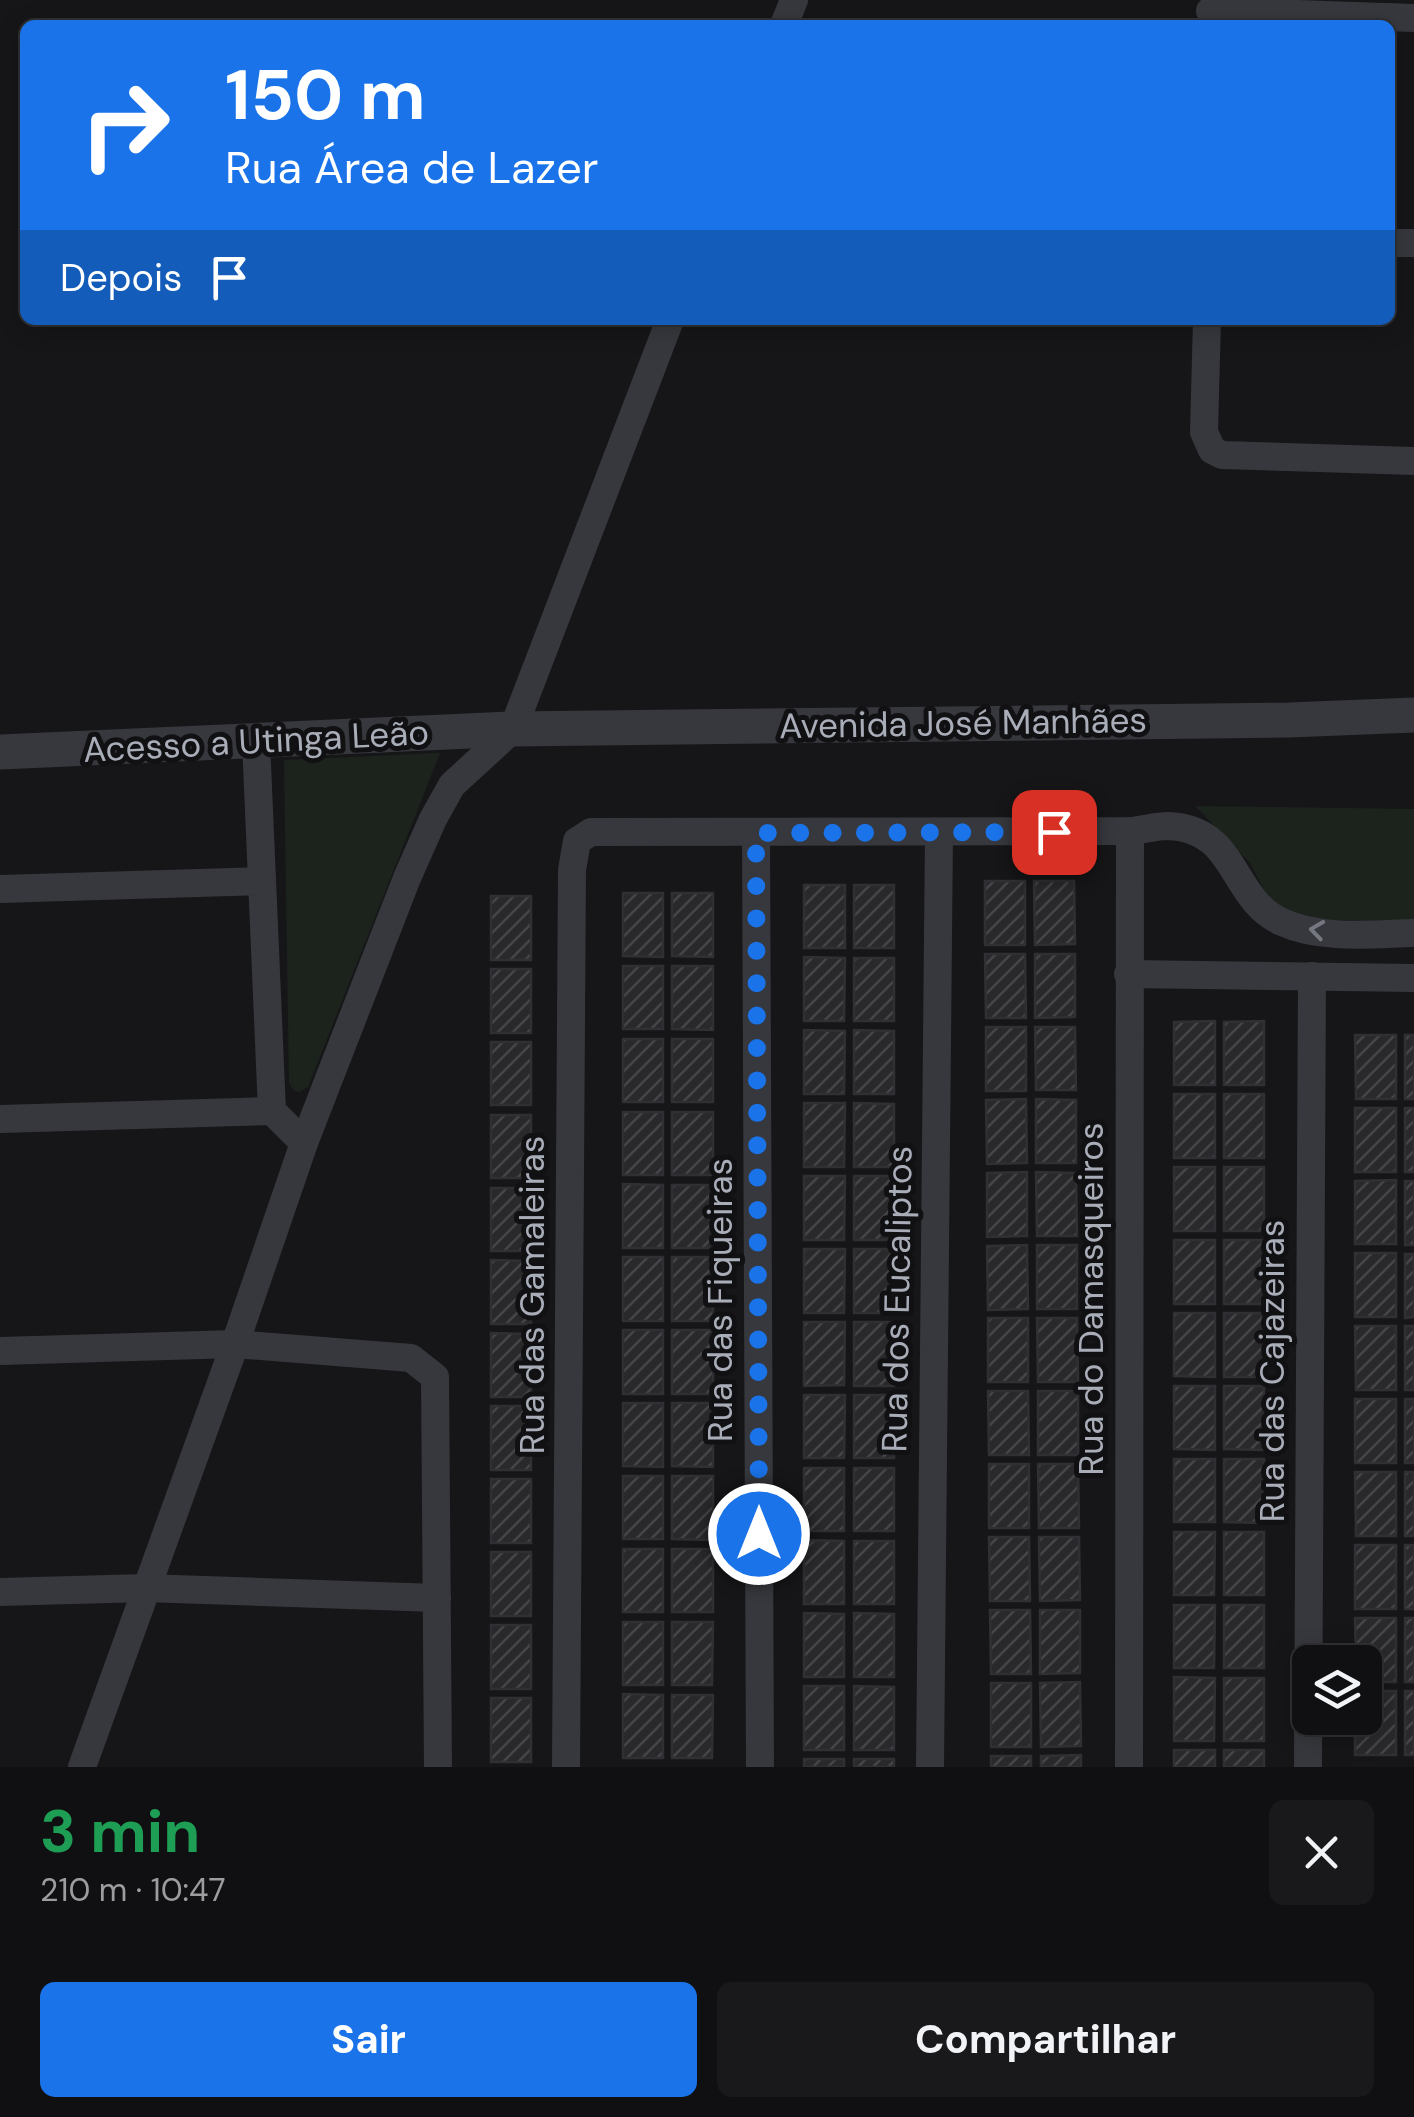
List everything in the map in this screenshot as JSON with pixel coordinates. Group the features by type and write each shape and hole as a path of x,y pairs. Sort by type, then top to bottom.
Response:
{"street":[{"path":"1210,12 1414,18"},
{"path":"82,1767 236,1344 304,1143 433,819 452,785 513,728 668,325"},
{"path":"1207,325 1204,432 1212,450 1222,455 1414,460"},
{"name":"Avenida José Manhães","path":"513,728 1289,720 1414,715"},
{"name":"Acesso a Utinga Leão","path":"0,752 513,728"},
{"path":"256,741 272,1111 304,1143"},
{"path":"756,833 1130,832 1167,826 1194,830 1210,838 1225,853 1262,909 1283,922 1310,930 1356,934 1414,933"},
{"name":"Rua das Gamaleiras","path":"566,1767 572,870 578,841 590,832 756,833"},
{"name":"Rua dos Eucaliptos","path":"930,1767 939,832"},
{"name":"Rua do Damasqueiros","path":"1129,1767 1130,832"},
{"name":"Rua das Fiqueiras","path":"756,833 760,1767"},
{"path":"0,889 262,882"},
{"path":"1128,974 1414,978"},
{"name":"Rua das Cajazeiras","path":"1308,1767 1312,976"},
{"path":"0,1119 272,1111"},
{"path":"0,1351 236,1344 411,1358 435,1377 438,1767"},
{"path":"0,1592 145,1588 437,1598"}],"shaded area":[{"path":"440,753 308,1087 294,1091 289,1083 284,760"},
{"path":"1195,806 1414,809 1414,921 1308,920 1289,914 1265,892 1250,863"}],"building":[{"path":"985,881 1025,881 1025,945 985,945"},
{"path":"1034,881 1074,881 1075,944 1035,945"},
{"path":"804,885 845,885 845,948 804,948"},
{"path":"854,885 894,885 894,948 854,948"},
{"path":"623,893 663,893 663,957 623,956"},
{"path":"672,893 713,893 713,957 672,956"},
{"path":"491,896 531,896 531,960 491,960"},
{"path":"985,954 1025,954 1026,1018 986,1018"},
{"path":"1035,954 1075,954 1075,1017 1035,1018"},
{"path":"804,957 845,958 844,1021 804,1021"},
{"path":"854,958 894,958 894,1021 854,1021"},
{"path":"623,966 663,966 663,1029 623,1029"},
{"path":"672,966 713,966 713,1030 672,1029"},
{"path":"491,969 531,969 531,1033 491,1033"},
{"path":"1215,1021 1215,1085 1174,1085 1174,1022"},
{"path":"1264,1021 1264,1085 1224,1085 1224,1022"},
{"path":"986,1027 1026,1027 1026,1091 986,1091"},
{"path":"1035,1027 1075,1027 1076,1090 1036,1090"},
{"path":"804,1030 845,1031 844,1094 804,1094"},
{"path":"854,1030 894,1031 894,1094 854,1094"},
{"path":"1355,1035 1396,1035 1396,1099 1356,1099"},
{"path":"1405,1035 1414,1035 1414,1099 1405,1099"},
{"path":"623,1039 663,1039 663,1102 623,1102"},
{"path":"672,1039 713,1039 713,1102 672,1102"},
{"path":"491,1042 531,1042 531,1105 491,1105"},
{"path":"1174,1094 1215,1094 1215,1158 1174,1158"},
{"path":"1224,1094 1264,1094 1264,1158 1224,1158"},
{"path":"1026,1099 1027,1163 987,1164 986,1100"},
{"path":"1036,1099 1076,1100 1076,1163 1036,1163"},
{"path":"804,1103 845,1103 844,1167 804,1167"},
{"path":"854,1103 894,1104 894,1167 854,1167"},
{"path":"1355,1108 1396,1108 1396,1172 1355,1172"},
{"path":"1405,1108 1414,1108 1414,1172 1405,1172"},
{"path":"623,1112 663,1112 663,1175 623,1175"},
{"path":"672,1112 713,1112 713,1175 672,1175"},
{"path":"491,1115 531,1115 531,1178 491,1178"},
{"path":"1174,1167 1215,1167 1215,1231 1174,1231"},
{"path":"1224,1167 1264,1167 1264,1231 1224,1231"},
{"path":"1027,1172 1027,1236 987,1237 987,1173"},
{"path":"1036,1172 1076,1173 1077,1236 1037,1236"},
{"path":"804,1176 845,1176 844,1240 804,1240"},
{"path":"854,1176 894,1176 894,1240 854,1240"},
{"path":"1396,1180 1396,1244 1355,1244 1355,1181"},
{"path":"1405,1181 1414,1181 1414,1245 1405,1245"},
{"path":"623,1184 663,1185 663,1248 623,1248"},
{"path":"672,1185 713,1185 713,1248 672,1248"},
{"path":"491,1188 531,1188 531,1251 491,1251"},
{"path":"1174,1240 1215,1240 1215,1304 1174,1304"},
{"path":"1224,1240 1264,1240 1264,1304 1224,1304"},
{"path":"1027,1245 1028,1309 988,1310 987,1246"},
{"path":"1037,1245 1077,1245 1077,1309 1037,1309"},
{"path":"804,1249 845,1249 844,1313 804,1313"},
{"path":"854,1249 894,1249 894,1313 854,1313"},
{"path":"1355,1253 1396,1253 1396,1317 1355,1317"},
{"path":"1405,1254 1414,1254 1414,1317 1405,1318"},
{"path":"623,1257 663,1257 663,1321 623,1321"},
{"path":"672,1257 713,1257 713,1321 672,1321"},
{"path":"491,1260 531,1261 531,1324 491,1324"},
{"path":"1174,1313 1215,1313 1215,1377 1174,1376"},
{"path":"1224,1313 1264,1313 1264,1377 1224,1377"},
{"path":"988,1318 1028,1318 1028,1382 988,1382"},
{"path":"1037,1318 1077,1318 1078,1382 1038,1382"},
{"path":"804,1322 845,1322 844,1385 804,1386"},
{"path":"854,1322 894,1322 894,1386 854,1386"},
{"path":"1355,1326 1396,1326 1396,1390 1356,1390"},
{"path":"1405,1326 1414,1326 1414,1390 1405,1390"},
{"path":"623,1330 663,1330 663,1394 623,1394"},
{"path":"672,1330 713,1330 713,1394 672,1394"},
{"path":"491,1333 531,1334 531,1397 491,1397"},
{"path":"1174,1386 1215,1386 1215,1450 1174,1449"},
{"path":"1224,1386 1264,1386 1264,1450 1224,1449"},
{"path":"988,1391 1028,1391 1029,1455 989,1455"},
{"path":"1038,1391 1078,1391 1078,1455 1038,1455"},
{"path":"804,1395 845,1395 844,1458 804,1458"},
{"path":"854,1395 894,1395 894,1458 854,1458"},
{"path":"1355,1399 1396,1399 1396,1463 1355,1463"},
{"path":"1405,1399 1414,1399 1414,1463 1405,1463"},
{"path":"623,1403 663,1403 663,1467 623,1466"},
{"path":"672,1403 713,1403 713,1467 672,1466"},
{"path":"491,1406 531,1406 531,1470 491,1470"},
{"path":"1174,1459 1215,1459 1215,1522 1174,1522"},
{"path":"1224,1459 1264,1459 1264,1523 1224,1522"},
{"path":"989,1464 1029,1464 1029,1528 989,1528"},
{"path":"1038,1464 1078,1464 1079,1528 1039,1528"},
{"path":"804,1468 844,1468 844,1531 804,1531"},
{"path":"854,1468 894,1468 894,1531 854,1531"},
{"path":"1355,1472 1396,1472 1396,1536 1356,1536"},
{"path":"1405,1472 1414,1472 1414,1536 1405,1536"},
{"path":"623,1476 663,1476 663,1539 623,1539"},
{"path":"672,1476 713,1476 713,1540 672,1539"},
{"path":"491,1479 531,1479 531,1543 491,1543"},
{"path":"1174,1532 1215,1532 1214,1595 1174,1595"},
{"path":"1224,1532 1264,1532 1264,1595 1224,1595"},
{"path":"989,1537 1029,1537 1030,1601 990,1601"},
{"path":"1039,1537 1079,1537 1080,1600 1040,1601"},
{"path":"804,1540 844,1541 844,1604 804,1604"},
{"path":"854,1541 894,1541 894,1604 854,1604"},
{"path":"1355,1545 1396,1545 1396,1609 1355,1609"},
{"path":"1405,1545 1414,1545 1414,1609 1405,1609"},
{"path":"623,1549 663,1549 663,1612 623,1612"},
{"path":"672,1549 713,1549 713,1612 672,1612"},
{"path":"491,1552 531,1552 531,1616 491,1616"},
{"path":"1174,1605 1215,1605 1214,1668 1174,1668"},
{"path":"1224,1605 1264,1605 1264,1668 1224,1668"},
{"path":"990,1610 1030,1610 1031,1674 991,1674"},
{"path":"1040,1610 1080,1610 1080,1673 1040,1674"},
{"path":"804,1613 844,1614 844,1677 804,1677"},
{"path":"854,1613 894,1614 894,1677 854,1677"},
{"path":"1355,1618 1396,1618 1396,1682 1382,1682 1382,1645 1356,1645"},
{"path":"1405,1618 1414,1618 1414,1682 1405,1682"},
{"path":"623,1622 663,1622 663,1685 623,1685"},
{"path":"672,1622 713,1622 712,1685 672,1685"},
{"path":"491,1625 531,1625 531,1689 491,1689"},
{"path":"1174,1677 1215,1678 1214,1741 1174,1741"},
{"path":"1224,1678 1264,1678 1264,1741 1224,1741"},
{"path":"1080,1682 1081,1746 1041,1747 1040,1683"},
{"path":"991,1683 1031,1683 1031,1747 991,1747"},
{"path":"804,1686 844,1686 844,1750 804,1750"},
{"path":"854,1686 894,1687 894,1750 854,1750"},
{"path":"1382,1691 1396,1691 1396,1755 1355,1755 1355,1735 1382,1735"},
{"path":"1405,1691 1414,1691 1414,1755 1405,1755"},
{"path":"623,1694 663,1695 663,1758 623,1758"},
{"path":"672,1695 713,1695 712,1758 672,1758"},
{"path":"491,1698 531,1698 531,1762 491,1762"},
{"path":"1174,1750 1215,1750 1215,1767 1174,1767"},
{"path":"1224,1750 1264,1750 1264,1767 1224,1767"},
{"path":"1081,1755 1081,1767 1041,1767 1041,1756"},
{"path":"991,1756 1031,1756 1031,1767 991,1767"},
{"path":"804,1759 844,1759 844,1767 804,1767"},
{"path":"854,1759 894,1759 894,1767 854,1767"}],"route":[{"path":"759,1534 756,833 1054,832"}]}
